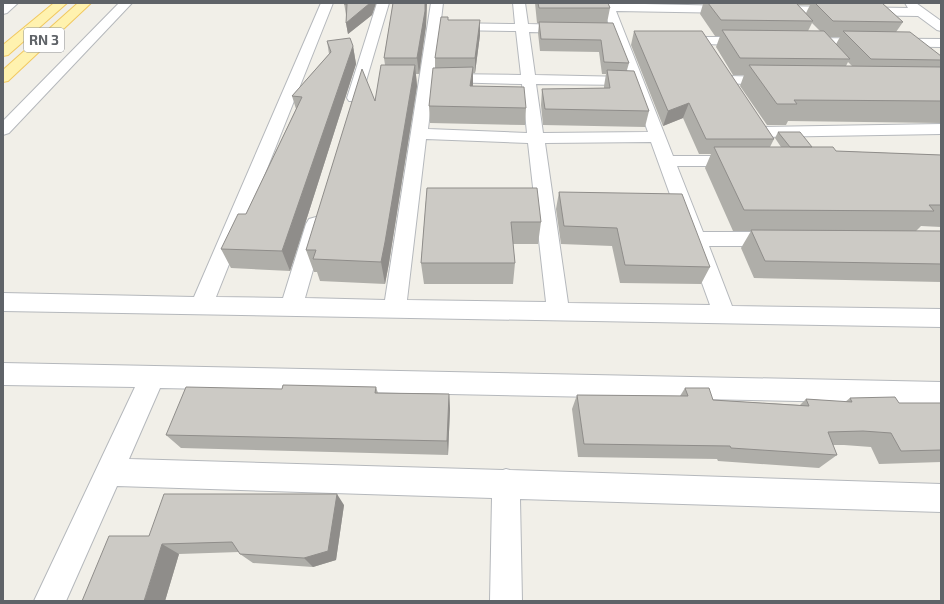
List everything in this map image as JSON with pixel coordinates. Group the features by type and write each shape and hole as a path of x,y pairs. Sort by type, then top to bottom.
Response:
{"main road":[{"name":"RN 3","path":"3,52 61,3"},
{"name":"RN 3","path":"3,78 84,3"}],"street":[{"path":"3,10 12,3"},
{"path":"3,130 124,6 138,3"},
{"path":"201,306 327,3"},
{"path":"351,110 367,79 383,3"},
{"path":"396,309 419,134 419,78 434,26 437,3"},
{"path":"519,3 558,312"},
{"path":"856,3 879,22"},
{"path":"909,3 941,27"},
{"path":"725,315 636,81 609,29 608,5 683,6 746,10"},
{"path":"683,6 711,54"},
{"path":"788,7 831,54"},
{"path":"761,10 788,7 867,12 921,12"},
{"path":"434,26 585,29"},
{"path":"891,32 920,56"},
{"path":"703,40 758,42"},
{"path":"789,42 941,43"},
{"path":"719,67 736,93"},
{"path":"419,78 528,78 636,81"},
{"path":"727,80 788,81"},
{"path":"761,132 941,129"},
{"path":"419,134 536,138 658,137"},
{"path":"667,161 750,161"},
{"path":"291,308 321,209"},
{"path":"696,239 791,240"},
{"path":"3,302 941,318"},
{"path":"3,374 941,392"},
{"path":"50,601 152,377"},
{"path":"109,472 941,498"},
{"path":"506,484 506,601"}],"building":[{"path":"344,3 370,3 346,23 347,4"},
{"path":"393,3 425,3 417,58 384,58"},
{"path":"538,3 608,3 610,8 539,8"},
{"path":"708,3 796,3 813,21 721,20"},
{"path":"815,3 882,3 903,22 833,21"},
{"path":"441,17 448,17 448,20 480,20 475,58 435,58"},
{"path":"539,22 613,23 629,63 604,62 601,40 541,39"},
{"path":"722,30 824,31 850,59 740,58"},
{"path":"634,31 702,31 774,139 706,139 689,103 668,111"},
{"path":"843,31 910,32 941,56 941,60 871,59"},
{"path":"350,38 353,46 282,251 221,249 238,214 246,214 302,97 292,96 331,52 327,41"},
{"path":"381,65 415,65 381,262 313,259 316,250 306,250 362,69 375,101"},
{"path":"749,65 941,67 941,101 794,100 797,104 777,104"},
{"path":"473,67 470,86 524,87 526,108 429,106 433,68"},
{"path":"607,70 634,71 649,111 545,109 542,89 610,88"},
{"path":"778,132 800,132 812,147 790,147"},
{"path":"714,147 833,147 836,151 941,155 941,205 929,205 934,211 744,210"},
{"path":"427,188 537,188 541,222 511,222 515,263 421,263"},
{"path":"559,192 682,194 710,267 625,265 617,228 564,226"},
{"path":"751,230 941,231 941,264 765,261"},
{"path":"283,385 376,387 375,393 449,394 447,441 166,435 186,387 282,389"},
{"path":"685,388 709,388 713,400 809,406 806,399 852,402 850,398 895,397 899,403 941,403 941,450 901,451 891,433 863,431 828,432 837,455 731,448 730,446 584,444 577,395 688,396"},
{"path":"164,494 337,494 328,551 304,558 240,554 232,542 162,544 144,601 82,601 109,536 149,536"}]}
